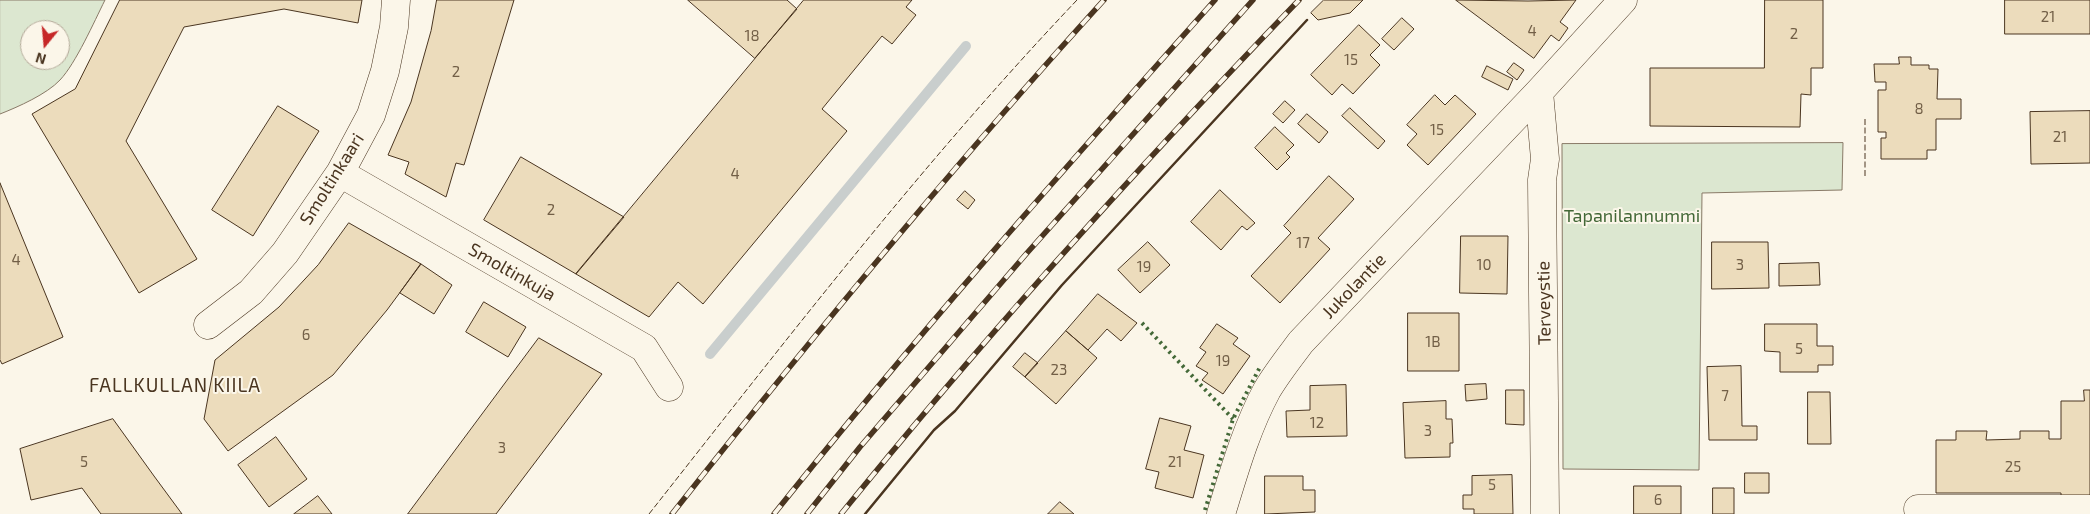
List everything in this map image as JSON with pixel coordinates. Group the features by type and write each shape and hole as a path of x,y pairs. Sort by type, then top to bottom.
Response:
{"street":[{"name":"Smoltinkaari","path":"208,325 251,292 285,253 340,173 371,115 385,71 394,27 396,0"},
{"name":"Jukolantie","path":"1220,514 1255,415 1267,390 1301,342 1539,92 1623,0"},
{"name":"Terveystie","path":"1539,92 1545,159 1542,180 1545,514"},
{"name":"Smoltinkuja","path":"340,173 644,348 669,387"},
{"path":"1918,509 2090,509"}],"green space":[{"path":"0,0 105,0 70,66 70,20 20,20 20,70 68,70 54,85 23,104 0,114"},
{"name":"Tapanilannummi","path":"1843,143 1842,190 1702,193 1699,470 1563,469 1562,144"}],"building":[{"path":"120,0 362,0 358,23 284,9 184,27 126,141 197,259 139,293 32,114 75,89"},
{"path":"437,0 514,0 464,165 456,163 446,197 405,174 409,162 388,155 411,102 431,31"},
{"path":"688,0 787,0 797,9 755,58"},
{"path":"804,0 912,0 906,7 916,15 892,44 882,36 822,109 847,131 703,304 678,282 649,317 576,274"},
{"path":"1324,0 1363,0 1350,13 1318,20 1311,13"},
{"path":"1456,0 1576,0 1560,22 1568,28 1559,41 1551,35 1534,58"},
{"path":"1765,0 1823,0 1823,68 1811,68 1811,95 1801,94 1800,127 1650,126 1650,68 1764,68"},
{"path":"2005,0 2090,0 2090,34 2005,34"},
{"path":"1402,18 1414,29 1394,50 1382,39"},
{"path":"1359,25 1380,45 1370,55 1380,65 1353,94 1342,84 1332,95 1311,75"},
{"path":"1899,57 1911,57 1911,65 1929,65 1929,69 1938,69 1937,99 1961,99 1961,119 1936,119 1936,150 1927,150 1927,159 1881,159 1881,138 1886,138 1886,132 1878,132 1878,90 1886,90 1886,82 1875,82 1874,64 1899,64"},
{"path":"1514,63 1524,70 1517,80 1507,72"},
{"path":"1487,66 1513,79 1508,90 1482,77"},
{"path":"1435,95 1445,105 1455,95 1476,114 1428,165 1407,145 1417,134 1407,125"},
{"path":"1285,101 1295,110 1283,123 1273,114"},
{"path":"278,106 319,131 253,236 212,210"},
{"path":"1350,108 1385,141 1378,149 1342,116"},
{"path":"2090,111 2090,163 2031,164 2030,112"},
{"path":"1307,114 1328,132 1319,143 1298,124"},
{"path":"1275,127 1294,145 1286,153 1290,157 1277,170 1255,148"},
{"path":"521,157 624,217 576,274 484,220"},
{"path":"1329,176 1354,199 1318,238 1330,249 1280,303 1251,276 1291,233 1284,226"},
{"path":"0,183 63,337 2,364 0,360"},
{"path":"1220,190 1255,223 1247,230 1242,226 1221,250 1191,222"},
{"path":"965,191 975,200 968,209 957,200"},
{"path":"349,223 421,264 387,310 333,375 228,451 204,419 215,360 279,307 318,265"},
{"path":"1461,236 1508,236 1507,294 1460,293"},
{"path":"1148,242 1170,265 1140,293 1118,270"},
{"path":"1712,242 1768,242 1769,288 1712,289"},
{"path":"1819,263 1820,285 1779,286 1779,264"},
{"path":"421,264 452,285 434,314 400,293"},
{"path":"1098,294 1137,323 1121,341 1107,329 1088,350 1066,331"},
{"path":"484,302 526,327 508,357 466,332"},
{"path":"1408,313 1459,313 1459,371 1408,371"},
{"path":"1217,324 1238,338 1233,344 1250,356 1223,394 1202,380 1208,373 1196,366 1206,352 1200,348"},
{"path":"1765,324 1817,324 1817,346 1833,346 1833,365 1818,365 1818,372 1780,372 1780,352 1765,351"},
{"path":"1066,331 1097,358 1056,404 1025,377"},
{"path":"539,338 602,374 496,514 408,514"},
{"path":"1025,353 1038,363 1025,377 1013,367"},
{"path":"1741,366 1742,426 1757,426 1757,440 1709,440 1707,367"},
{"path":"1486,384 1487,399 1466,401 1465,385"},
{"path":"1346,385 1347,436 1287,437 1286,411 1310,410 1310,386"},
{"path":"1506,390 1524,390 1524,425 1506,424"},
{"path":"2084,390 2090,390 2090,501 2061,502 2061,493 1936,493 1936,440 1956,440 1956,431 1987,431 1986,440 2020,439 2020,431 2049,431 2049,439 2061,439 2061,401 2084,401"},
{"path":"1808,392 1830,392 1831,444 1808,444"},
{"path":"1446,401 1446,419 1452,419 1453,443 1450,443 1450,457 1405,458 1403,403"},
{"path":"1160,418 1191,426 1184,450 1204,455 1193,498 1155,488 1159,472 1146,469"},
{"path":"113,419 182,514 101,514 82,488 31,500 20,449"},
{"path":"276,437 307,479 269,507 238,465"},
{"path":"1745,473 1769,473 1769,493 1745,493"},
{"path":"1512,475 1513,514 1474,514 1474,509 1463,509 1463,495 1472,495 1472,476"},
{"path":"1265,476 1303,476 1303,490 1315,490 1315,512 1265,514"},
{"path":"1634,486 1681,486 1681,514 1634,514"},
{"path":"1713,488 1734,488 1734,514 1713,514"},
{"path":"318,496 332,514 294,514"},
{"path":"1060,502 1074,514 1048,514"}],"waterway":[{"path":"710,354 966,46"}],"railway":[{"path":"672,514 884,253 992,126 1104,0"},
{"path":"774,514 936,318 1215,0"},
{"path":"807,514 860,447 1027,253 1253,0"},
{"path":"841,514 951,382 1064,252 1299,0"}],"hedge":[{"path":"1142,323 1233,419"},
{"path":"1205,510 1233,419 1260,367"}],"fence":[{"path":"649,514 804,317 910,188 1020,61 1077,0"},
{"path":"1865,119 1865,176"}],"wall":[{"path":"865,514 934,430 955,411 1062,285 1307,20"}],"district":[{"name":"FALLKULLAN KIILA","path":"175,386"}]}
